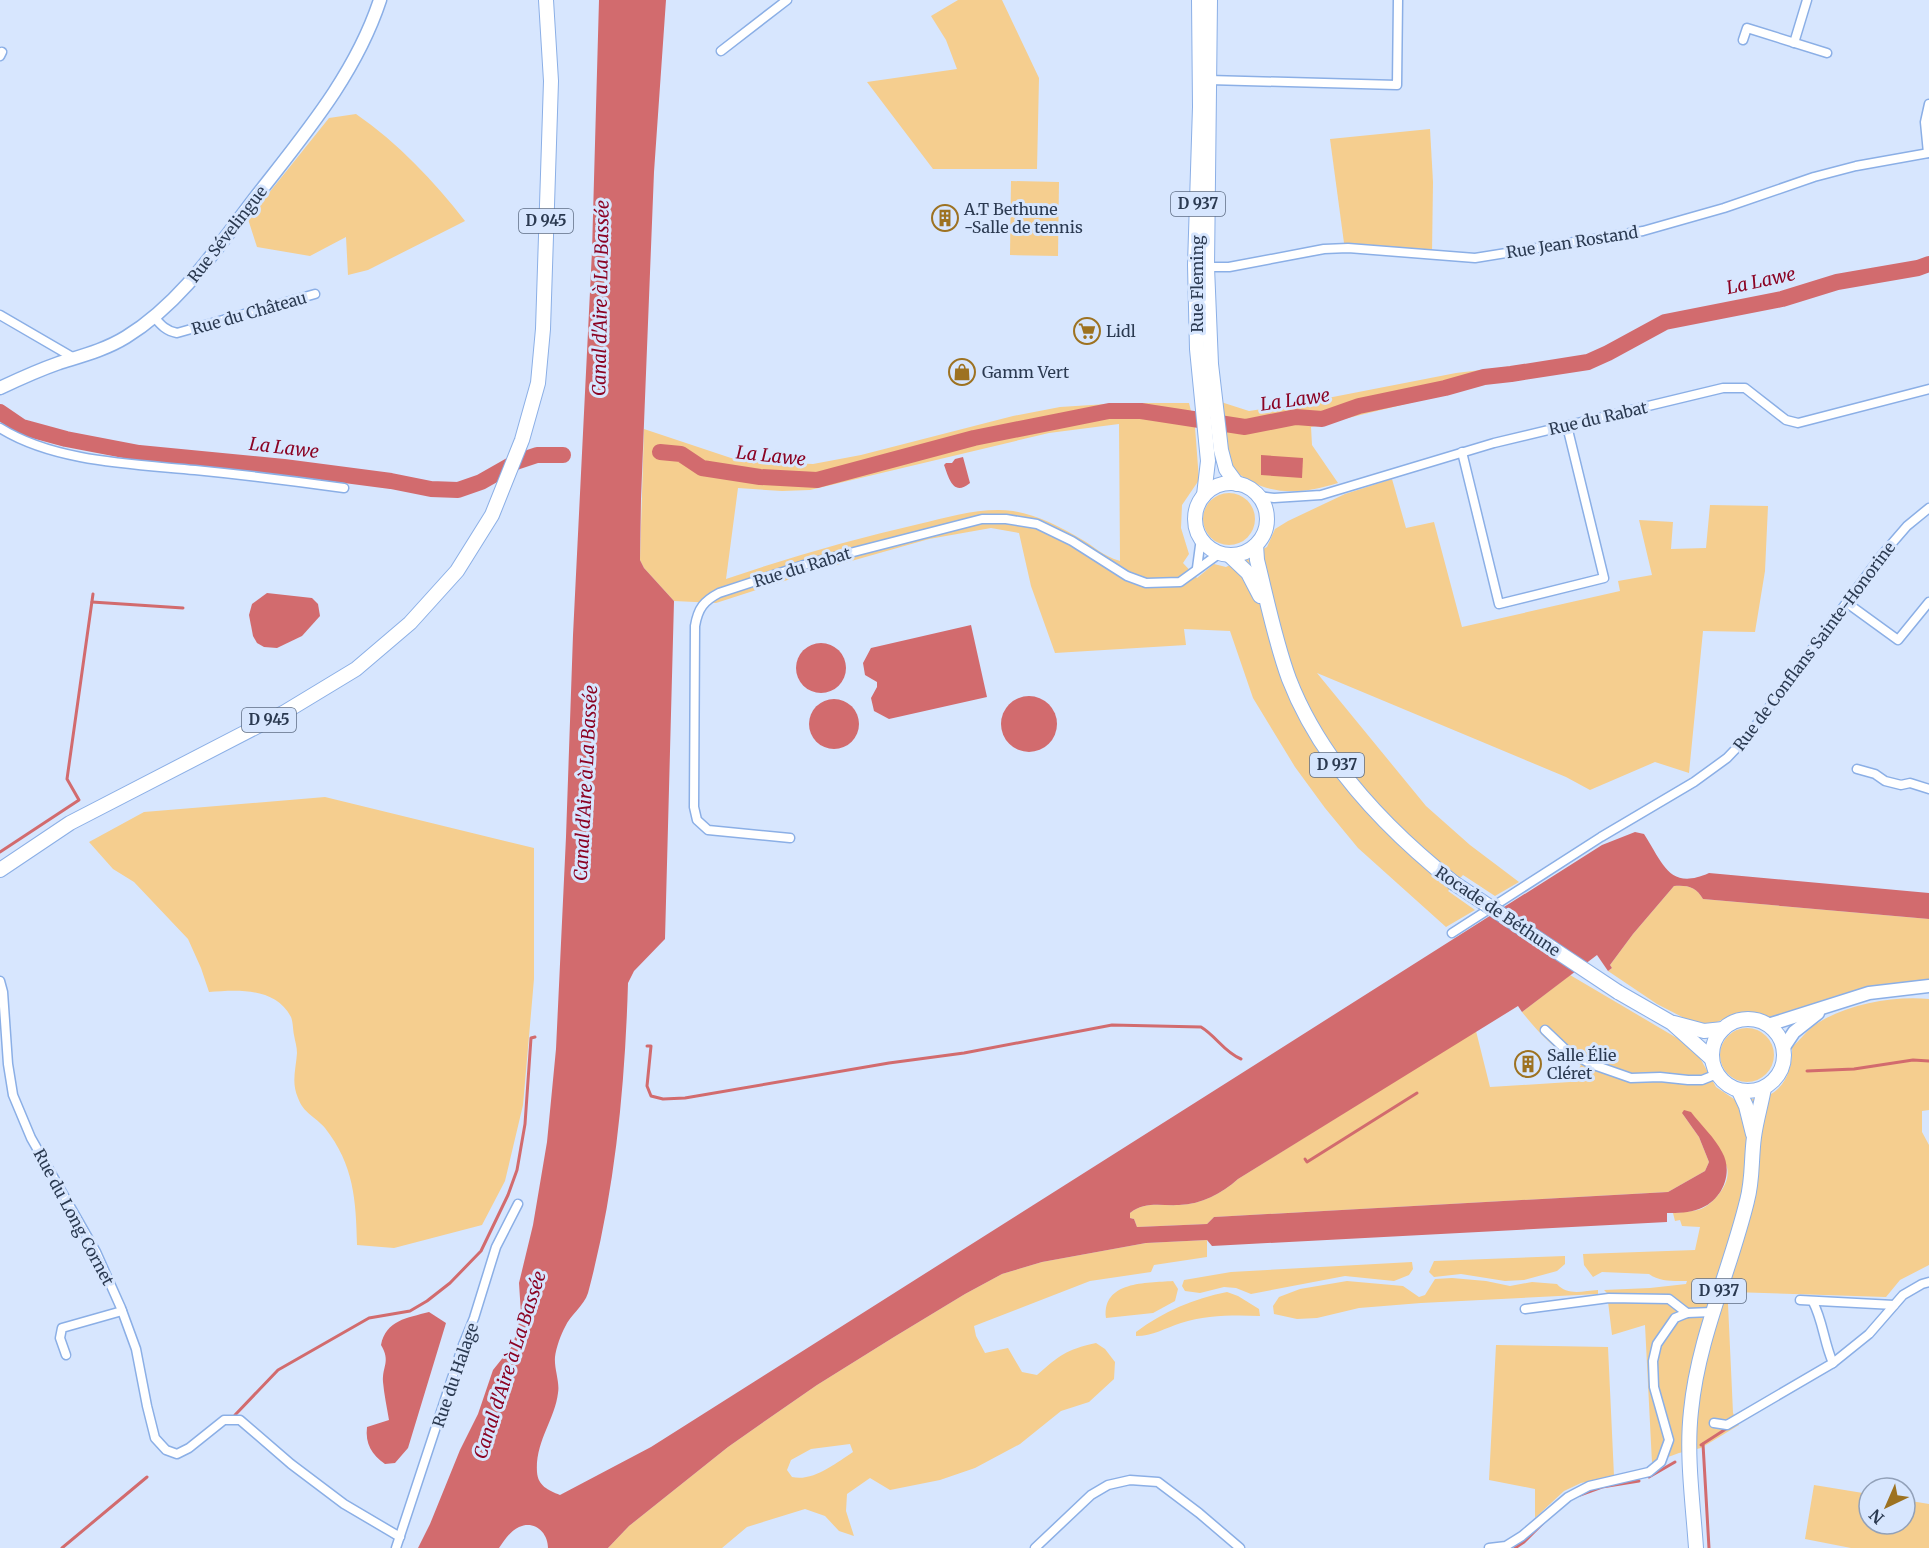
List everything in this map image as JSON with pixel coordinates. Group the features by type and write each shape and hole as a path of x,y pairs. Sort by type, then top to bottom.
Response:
{"main road":[{"name":"Rue Sévelingue","path":"0,388 119,341 154,317 184,289 330,101 357,58 380,0"},
{"name":"D 945","path":"0,870 70,823 285,712 356,669 410,623 457,571 492,515 522,440 538,383 543,329 551,81 546,0"},
{"name":"Rue Fleming","path":"1199,0 1200,107 1195,265 1197,349 1212,432 1226,470 1237,484"},
{"name":"Rue Fleming","path":"1209,408 1207,267 1210,0"},
{"name":"Rue Fleming","path":"1204,495 1212,432"},
{"path":"1237,484 1245,486 1259,496 1265,508 1267,522 1256,545 1239,554 1224,554 1209,548 1201,538 1195,524 1195,516 1204,495 1219,485 1237,484"},
{"name":"Rocade de Béthune","path":"1256,545 1257,560 1270,614 1290,680 1299,701 1328,752 1347,779 1394,831 1422,858 1454,883 1618,992 1672,1023 1712,1059"},
{"name":"Rocade de Béthune","path":"1224,554 1248,573 1270,614"},
{"path":"1768,1025 1869,993 1929,986"},
{"path":"1894,989 1929,992"},
{"path":"1784,1047 1802,1024 1826,1007"},
{"path":"1740,1020 1759,1021 1768,1025 1780,1038 1784,1047 1783,1067 1772,1083 1764,1088 1756,1091 1739,1091 1730,1087 1717,1074 1712,1059 1712,1048 1716,1038 1723,1029 1740,1020"},
{"name":"Rocade de Béthune","path":"1672,1023 1704,1030 1723,1029"},
{"name":"D 937","path":"1696,1548 1690,1413 1695,1381 1712,1312 1747,1202 1752,1180 1754,1138 1764,1088"},
{"name":"D 937","path":"1739,1091 1746,1106 1754,1138"}],"street":[{"path":"720,51 786,0"},
{"path":"1209,80 1396,85 1398,0"},
{"path":"1794,43 1807,0"},
{"path":"1743,40 1747,28 1827,53"},
{"path":"1928,153 1924,122 1929,104"},
{"name":"Rue Jean Rostand","path":"1207,267 1229,267 1324,249 1348,248 1475,258 1643,231 1724,208 1814,177 1856,166 1928,153"},
{"name":"Rue du Château","path":"154,317 170,332 177,333 315,294"},
{"path":"0,315 74,358"},
{"name":"Rue du Rabat","path":"1259,496 1274,498 1321,495 1352,484 1522,436 1723,388 1745,388 1786,420 1798,423 1929,389"},
{"path":"1462,452 1499,604 1604,578 1567,426"},
{"path":"0,428 39,446 78,456 344,488"},
{"name":"Rue de Conflans Sainte-Honorine","path":"1452,933 1601,837 1699,780 1727,758 1748,736 1899,534 1929,508"},
{"name":"Rue du Rabat","path":"790,837 708,830 697,820 694,807 695,626 697,611 707,600 719,593 807,564 981,519 1006,519 1036,524 1072,541 1127,576 1146,583 1180,582 1197,568 1224,554"},
{"path":"1197,568 1201,538"},
{"path":"1847,603 1898,640 1929,602"},
{"path":"1857,769 1875,774 1885,781 1901,785 1910,783 1929,789"},
{"name":"Rue du Long Cornet","path":"0,981 13,1095 31,1138 96,1252 122,1311 136,1348 155,1438 166,1450 177,1454 189,1448 224,1420 240,1420 291,1464 344,1504 400,1537"},
{"path":"1545,1030 1566,1050 1591,1064 1631,1077 1702,1080 1717,1074"},
{"name":"Rue du Halage","path":"396,1548 496,1247 518,1204"},
{"path":"1714,1423 1727,1425 1833,1363 1869,1334 1903,1295 1929,1282"},
{"path":"1525,1310 1609,1298 1674,1301 1687,1313"},
{"path":"1800,1300 1894,1305"},
{"path":"1813,1302 1819,1314 1833,1363"},
{"path":"66,1356 60,1338 62,1328 122,1311"},
{"path":"1489,1548 1514,1541 1568,1497 1589,1486 1649,1472 1661,1462 1669,1440 1654,1387 1653,1361 1657,1344 1675,1318 1687,1313 1712,1312"},
{"path":"1035,1548 1091,1496 1108,1485 1130,1480 1158,1482 1240,1548"}],"shaded area":[{"path":"958,0 1002,0 1039,78 1037,169 933,169 867,82 957,69 946,40 931,16"},
{"path":"356,114 415,163 465,221 368,270 348,275 346,237 310,256 257,247 248,219 329,118"},
{"path":"1430,129 1433,182 1432,253 1344,243 1330,139"},
{"path":"1011,181 1059,182 1058,256 1010,255"},
{"path":"1522,365 1522,378 1492,383 1311,427 1312,445 1338,483 1315,489 1293,491 1270,489 1239,474 1229,461 1221,402 1249,411 1456,373"},
{"path":"1123,403 1189,403 1195,427 1199,480 1182,505 1181,528 1189,554 1183,563 1197,578 1214,564 1226,567 1267,547 1275,529 1288,521 1345,494 1392,479 1406,528 1434,522 1462,627 1620,591 1618,581 1652,575 1639,520 1673,522 1671,549 1706,548 1710,505 1768,506 1765,571 1755,632 1703,631 1689,773 1655,762 1590,790 1566,777 1317,673 1426,806 1470,845 1519,882 1495,896 1463,875 1448,891 1475,910 1446,927 1358,848 1295,767 1253,698 1230,631 1184,629 1186,645 1055,653 1031,586 1019,533 991,528 929,539 809,573 716,603 674,601 644,568 640,560 644,429 731,458 813,464 861,455 1013,416 1060,407","holes":["1119,424 1120,561 1040,518 1013,511 989,510 870,536 726,579 738,488 810,490 1049,433"]},
{"path":"1229,493 1239,495 1247,501 1253,509 1255,519 1253,529 1247,537 1239,543 1229,545 1219,543 1211,537 1205,529 1203,519 1205,509 1211,501 1219,495"},
{"path":"325,797 534,848 534,979 523,1105 505,1181 482,1225 394,1248 357,1245 356,1213 348,1169 335,1142 325,1128 300,1103 294,1081 297,1048 292,1019 284,1007 276,1000 255,992 209,992 188,939 134,882 113,869 89,842 144,812"},
{"path":"1674,886 1691,888 1703,899 1929,919 1929,982 1872,986 1772,1018 1739,1013 1707,1026 1688,1020 1657,1004 1608,971 1633,934"},
{"path":"1570,975 1682,1041 1699,1056 1716,1087 1737,1101 1763,1097 1777,1090 1788,1074 1792,1047 1812,1027 1824,1019 1868,1003 1884,1000 1929,999 1929,1110 1922,1111 1922,1132 1929,1145 1929,1265 1900,1280 1886,1297 1732,1292 1728,1304 1733,1413 1739,1425 1701,1448 1652,1463 1645,1325 1612,1335 1607,1293 1604,1290 1650,1288 1686,1284 1687,1281 1662,1280 1649,1274 1602,1272 1593,1277 1584,1265 1583,1254 1695,1250 1700,1227 1682,1226 1680,1220 1675,1221 1673,1213 1701,1209 1712,1202 1722,1190 1727,1169 1716,1150 1682,1113 1699,1137 1709,1162 1705,1171 1668,1192 1214,1217 1207,1224 1137,1227 1134,1219 1130,1218 1130,1213 1141,1207 1187,1204 1218,1194 1238,1179 1476,1031 1490,1087 1570,1082 1581,1065 1548,1042 1522,1012"},
{"path":"1742,1028 1752,1028 1766,1036 1772,1045 1774,1055 1772,1065 1766,1074 1752,1082 1742,1082 1725,1070 1720,1060 1720,1050 1732,1033"},
{"path":"1207,1240 1207,1257 1154,1265 1151,1272 1090,1281 974,1326 976,1336 985,1353 1008,1348 1022,1372 1037,1375 1064,1354 1096,1343 1105,1349 1115,1362 1114,1379 1089,1402 1061,1411 1020,1444 975,1468 940,1480 890,1490 870,1478 847,1494 846,1511 854,1536 839,1531 825,1516 805,1509 747,1527 722,1548 608,1548 629,1526 728,1447 817,1385 965,1294 1002,1274 1042,1262 1146,1243","holes":["850,1444 853,1452 808,1477 792,1477 787,1470 791,1460 811,1449"]},
{"path":"1565,1256 1565,1264 1557,1271 1524,1280 1505,1281 1461,1274 1434,1277 1429,1272 1434,1261"},
{"path":"1412,1262 1413,1269 1409,1275 1394,1281 1345,1276 1251,1294 1236,1288 1224,1287 1200,1293 1185,1291 1182,1286 1184,1280 1231,1272"},
{"path":"1452,1278 1510,1286 1532,1282 1557,1284 1570,1291 1598,1290 1598,1294 1359,1308 1317,1318 1297,1319 1274,1314 1273,1306 1279,1297 1300,1289 1347,1281 1403,1286 1419,1297 1425,1295 1435,1279"},
{"path":"1173,1281 1178,1289 1175,1301 1153,1313 1106,1318 1107,1306 1111,1297 1118,1291 1139,1284"},
{"path":"1227,1292 1259,1309 1260,1316 1200,1318 1136,1336 1136,1332 1168,1312 1202,1298"},
{"path":"1496,1345 1608,1347 1614,1476 1581,1483 1564,1491 1535,1518 1535,1489 1489,1480"},
{"path":"1814,1485 1857,1492 1857,1536 1917,1536 1917,1502 1929,1504 1929,1548 1851,1548 1805,1539"}],"water":[{"name":"Canal d'Aire à La Bassée","path":"599,0 666,0 654,172 640,560 644,568 674,601 665,939 634,971 628,983 621,1100 612,1178 588,1293 567,1323 556,1350 558,1393 539,1451 537,1472 539,1481 560,1495 651,1447 1602,845 1635,832 1644,834 1662,864 1669,871 1685,879 1709,873 1929,893 1929,919 1703,899 1691,888 1674,886 1633,934 1608,971 1597,955 1522,1012 1518,1006 1238,1179 1218,1194 1187,1204 1141,1207 1130,1213 1130,1218 1134,1219 1137,1227 1207,1224 1214,1217 1668,1192 1705,1171 1709,1162 1699,1137 1682,1113 1684,1110 1691,1112 1712,1137 1725,1160 1727,1169 1724,1185 1714,1200 1695,1210 1667,1213 1667,1222 1212,1246 1207,1240 1146,1243 1042,1262 1002,1274 965,1294 817,1385 728,1447 629,1526 608,1548 548,1548 543,1532 535,1526 525,1525 508,1536 499,1548 418,1548 478,1414 493,1370 513,1345 521,1314 519,1283 533,1225 547,1142 556,1049 566,837 573,635 592,251"},
{"path":"1261,455 1303,458 1302,478 1261,475"},
{"path":"963,457 970,483 959,488 952,484 944,465"},
{"path":"267,593 312,598 318,604 320,616 302,636 277,648 264,647 257,643 253,636 249,615 252,604"},
{"path":"971,625 987,697 889,719 874,711 871,698 877,682 865,675 863,663 871,648"},
{"path":"816,643 826,643 839,650 846,663 846,673 839,686 826,693 816,693 807,689 800,682 796,673 796,663 800,654 807,647"},
{"path":"1029,696 1040,698 1049,704 1055,713 1057,724 1055,735 1049,744 1040,750 1029,752 1018,750 1009,744 1003,735 1001,724 1003,713 1009,704 1018,698"},
{"path":"829,699 839,699 852,706 859,719 859,729 852,742 839,749 829,749 820,745 813,738 809,729 809,719 813,710 820,703"},
{"path":"429,1312 446,1323 408,1448 395,1463 385,1464 376,1457 367,1439 367,1427 389,1420 383,1382 386,1360 381,1345 393,1325 405,1318"}],"waterway":[{"name":"La Lawe","path":"660,452 681,454 702,468 760,477 817,480 974,438 1109,411 1141,411 1245,427 1296,417 1322,419 1359,406 1445,388 1484,377 1588,362 1665,322 1782,299 1837,282 1918,268 1929,264"},
{"name":"La Lawe","path":"0,412 22,427 66,439 139,453 284,467 391,481 431,489 458,490 481,482 516,462 537,455 563,455"},
{"path":"0,852 79,800 67,779 93,594"},
{"path":"92,602 183,608"},
{"path":"647,1046 651,1046 647,1086 651,1096 663,1099 685,1098 889,1063 964,1053 1112,1025 1201,1027 1241,1059"},
{"path":"235,1415 278,1370 369,1318 410,1311 450,1283 481,1251 508,1195 517,1170 525,1124 531,1038 535,1037"},
{"path":"1807,1071 1854,1069 1913,1060 1929,1061"},
{"path":"1305,1159 1307,1162 1417,1093"},
{"path":"1701,1445 1729,1427"},
{"path":"1703,1444 1709,1548"},
{"path":"1649,1477 1675,1462"},
{"path":"62,1548 147,1477"},
{"path":"1580,1495 1602,1487 1639,1481"},
{"path":"1515,1548 1544,1522"}],"place":[{"name":"A.T Bethune -Salle de tennis","path":"945,218"},
{"name":"Lidl","path":"1087,331"},
{"name":"Gamm Vert","path":"962,372"},
{"name":"Salle Élie Cléret","path":"1528,1064"}]}
